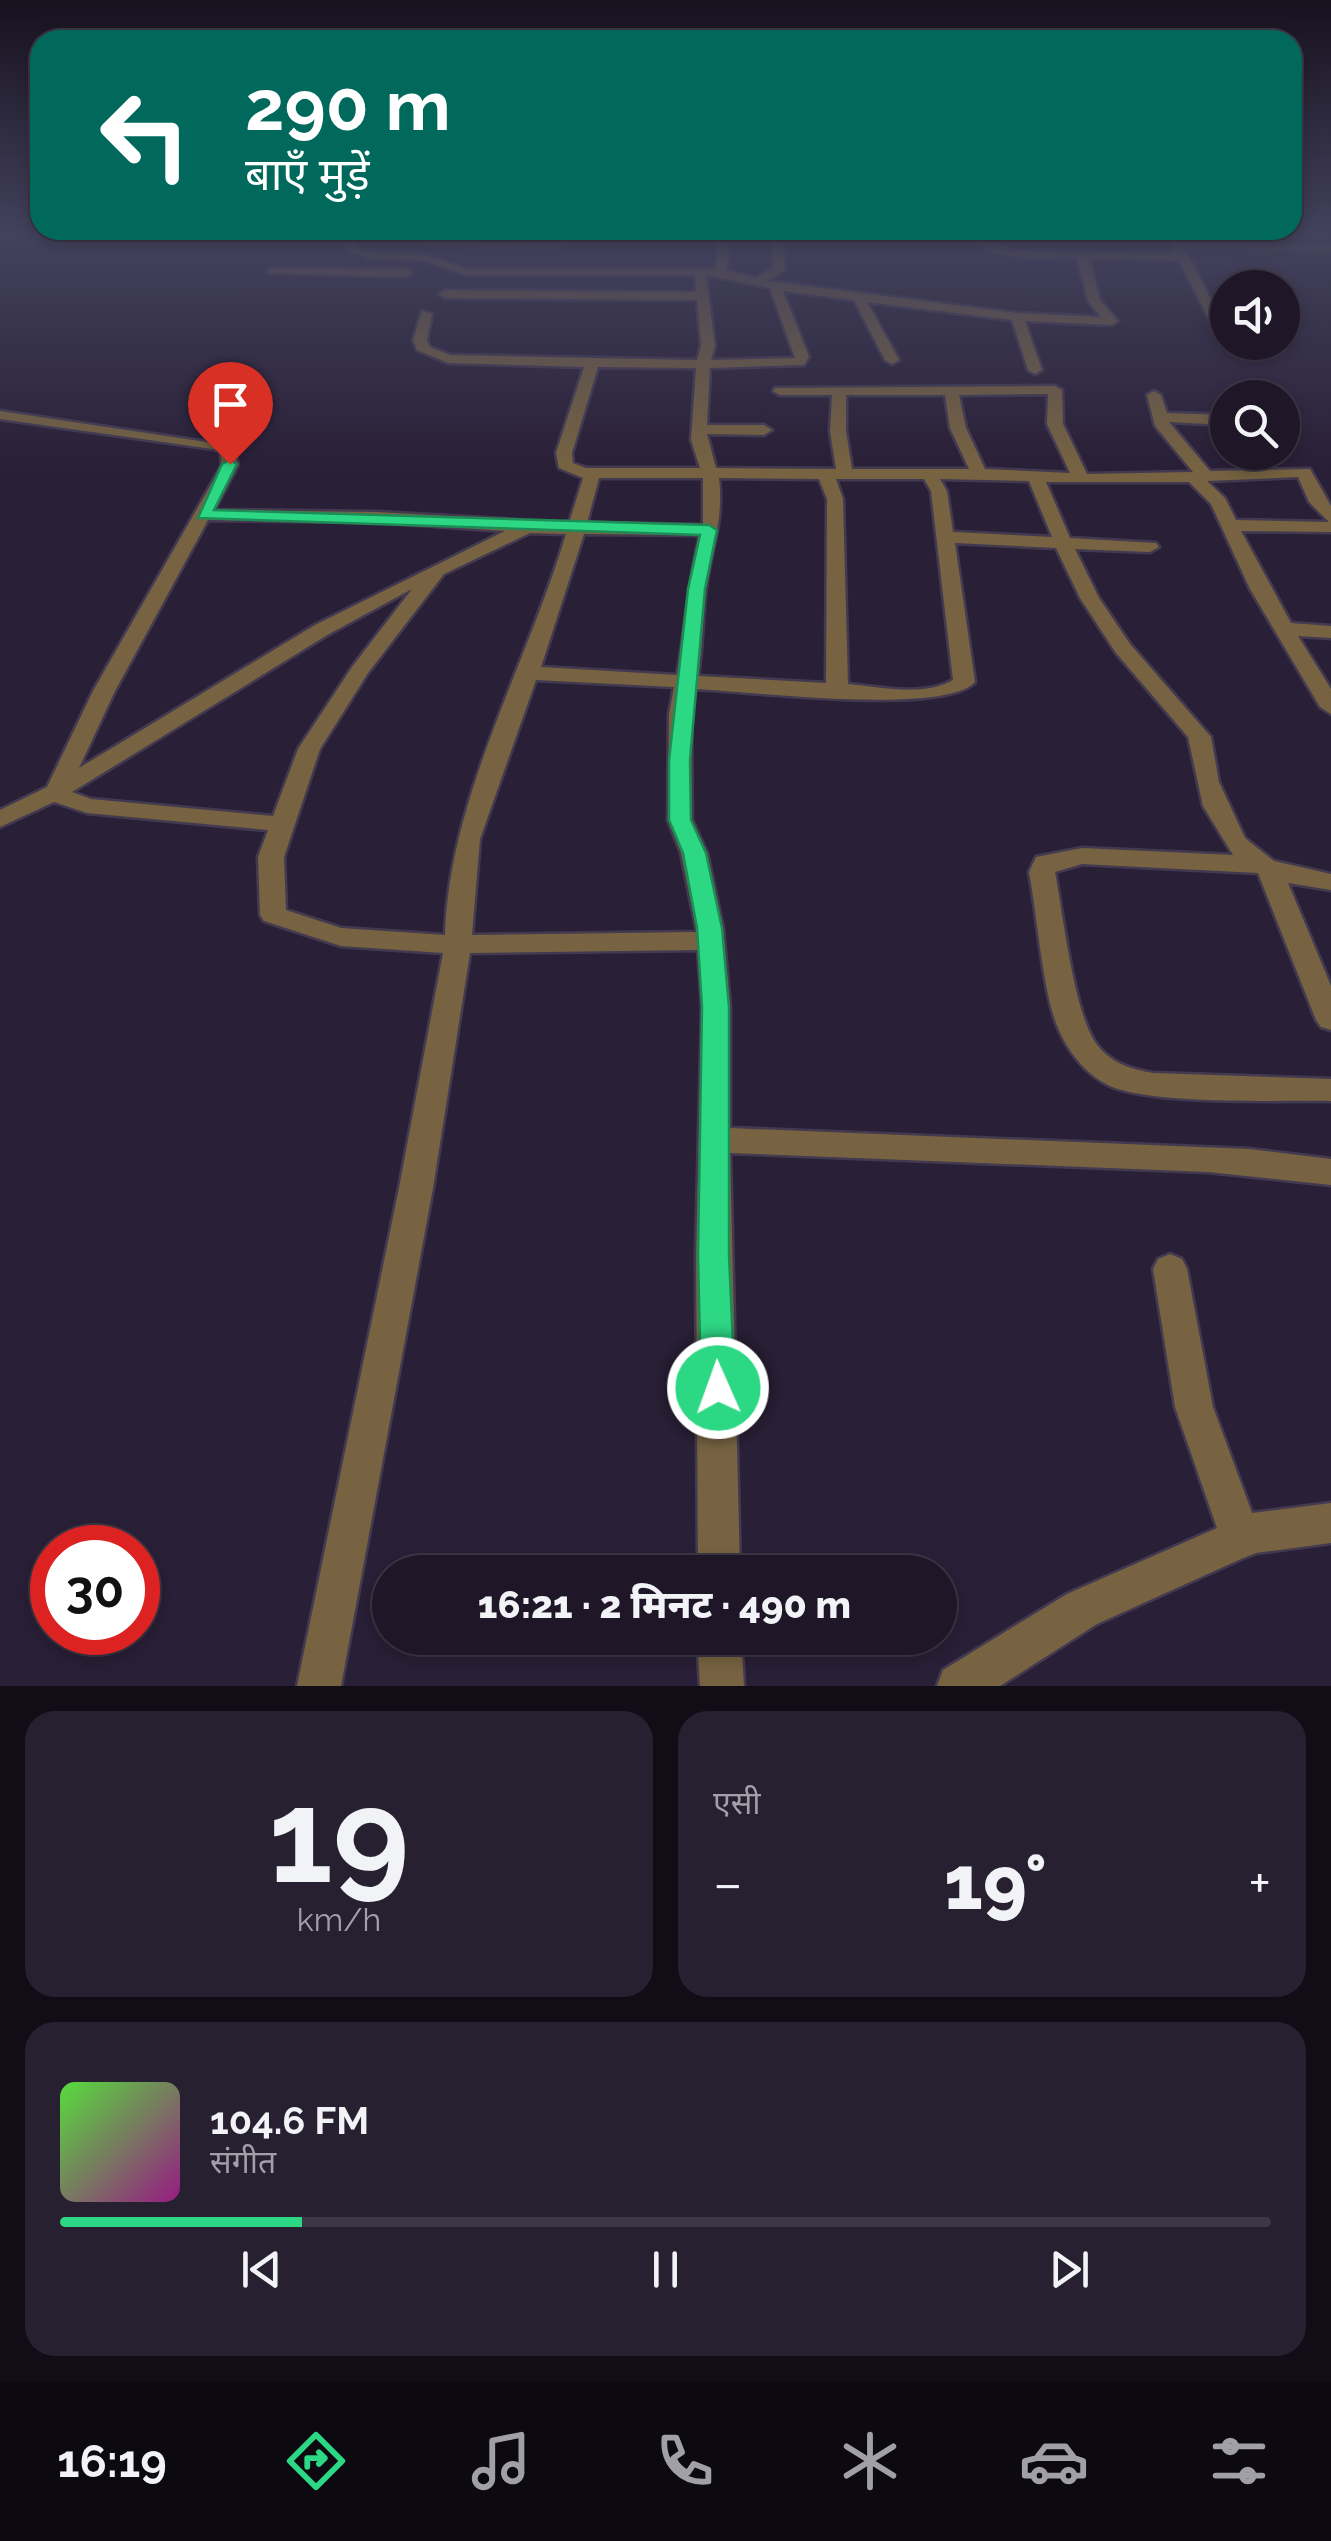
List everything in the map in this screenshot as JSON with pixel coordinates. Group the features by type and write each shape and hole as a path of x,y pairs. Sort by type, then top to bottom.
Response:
{"street":[{"path":"705,313 708,346 702,364 699,429 711,476 714,514 685,682 680,820 694,853 711,941 716,1007 713,1140 720,1555"},
{"path":"426,314 420,340 433,356 702,364 799,362 802,358 785,313"},
{"path":"867,313 892,360"},
{"path":"984,313 1112,321 1104,313"},
{"path":"1017,317 1035,370"},
{"path":"593,362 564,453 570,470 592,474 711,476 979,474 1080,478 1304,472 1331,516"},
{"path":"837,690 835,499 839,390"},
{"path":"950,390 958,428 979,474"},
{"path":"780,391 1055,390 1055,424 1080,478"},
{"path":"1154,395 1162,426 1219,502 1284,629 1331,707"},
{"path":"0,415 228,450 230,464 104,691 55,794"},
{"path":"1160,416 1210,419"},
{"path":"699,429 764,430"},
{"path":"320,1686 416,1188 458,944 459,899 468,838 560,586 574,526 592,474"},
{"path":"526,673 837,690 956,690 964,682 939,491 929,474"},
{"path":"1035,477 1066,544 1073,569 1097,611 1147,680 1198,732 1204,746 1206,779 1224,826 1239,848 1263,868 1331,1020"},
{"path":"204,514 377,518 527,528 709,530"},
{"path":"1228,525 1331,527"},
{"path":"0,820 55,794 363,604 527,528"},
{"path":"945,537 1150,546"},
{"path":"437,570 359,671 309,750 271,857 273,915 300,930 336,937 458,944 711,941"},
{"path":"1284,629 1331,632"},
{"path":"55,794 87,806 282,824"},
{"path":"1331,882 1263,868 1082,856 1045,863 1042,872 1070,1022 1086,1052 1121,1078 1153,1084 1331,1090"},
{"path":"713,1140 846,1142 1002,1154 1156,1154 1331,1172"},
{"path":"1170,1269 1194,1407 1241,1539"},
{"path":"959,1686 1082,1609 1253,1533 1331,1523"},
{"path":"721,1655 722,1686"}],"route":[{"path":"230,464 204,514 377,518 527,528 709,530 696,589 695,634 680,714 679,760 680,820 694,853 710,928 716,1007 713,1140 718,1388"}]}
